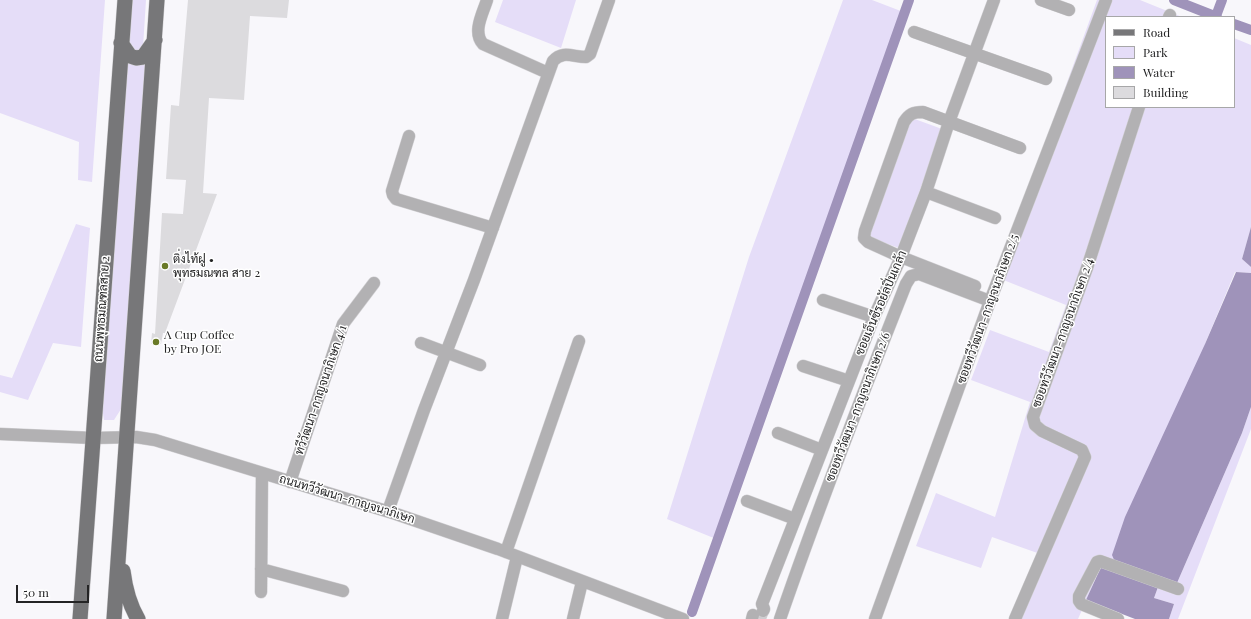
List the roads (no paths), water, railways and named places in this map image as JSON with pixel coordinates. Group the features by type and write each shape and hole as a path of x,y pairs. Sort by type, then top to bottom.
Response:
{"main road":[{"name":"ถนนพุทธมณฑลสาย 2","path":"80,619 125,0"},
{"path":"114,619 157,0"},
{"path":"121,43 130,56 136,58 142,57 155,40"},
{"path":"121,511 122,558 125,584 128,597 138,619"}],"street":[{"path":"488,0 477,33 483,44 548,73"},
{"path":"388,511 553,61 561,54 586,57 590,54 608,0"},
{"name":"ซอยเอ็นซีรอยัลปิ่นเกล้า","path":"757,611 795,519 874,317 901,257 926,192 949,122 994,0"},
{"path":"1041,0 1069,10"},
{"name":"ซอยทวีวัฒนา-กาญจนาภิเษก 2/5","path":"875,619 990,301 1106,0"},
{"path":"914,32 1046,79"},
{"name":"ซอยทวีวัฒนา-กาญจนาภิเษก 2/4","path":"1014,619 1084,457 1082,450 1042,431 1035,425 1033,417 1087,268 1139,108"},
{"path":"975,286 901,257 868,242 864,238 865,231 907,116 914,112 922,112 1020,148"},
{"path":"409,136 392,190 393,196 396,199 493,228"},
{"path":"926,192 995,218"},
{"name":"ซอยทวีวัฒนา-กาญจนาภิเษก 2/6","path":"780,619 806,543 853,417 906,284 911,276 919,274 990,301"},
{"name":"ทวีวัฒนา-กาญจนาภิเษก 4/1","path":"290,482 343,324 374,284"},
{"path":"823,300 874,317"},
{"path":"502,619 511,554 579,341"},
{"path":"421,343 480,364"},
{"path":"803,366 849,381"},
{"path":"778,433 822,450"},
{"name":"ถนนทวีวัฒนา-กาญจนาภิเษก","path":"0,434 93,438 136,437 155,440 262,474 388,511 511,554 670,617 683,619"},
{"path":"261,592 262,474"},
{"path":"747,501 795,519"},
{"path":"1118,619 1081,604 1079,601 1079,596 1097,562 1100,561 1178,589"},
{"path":"261,569 343,591"},
{"path":"573,619 582,582"}],"water":[{"path":"1251,227 1251,267 1242,259"},
{"path":"1236,272 1251,273 1251,407 1242,433 1177,583 1115,562 1112,555 1125,517 1205,344"},
{"path":"1101,567 1158,587 1154,598 1174,604 1169,619 1135,619 1086,600"}],"waterway":[{"path":"692,612 909,0"},
{"path":"1174,0 1214,16"},
{"path":"1216,16 1222,0"},
{"path":"1235,24 1251,30"}],"tunnel":[{"path":"760,619 763,611"}],"place":[{"name":"ติ่งไท้ฝู • พุทธมณฑล สาย 2","path":"165,266"},
{"name":"A Cup Coffee by Pro JOE","path":"156,342"}]}
